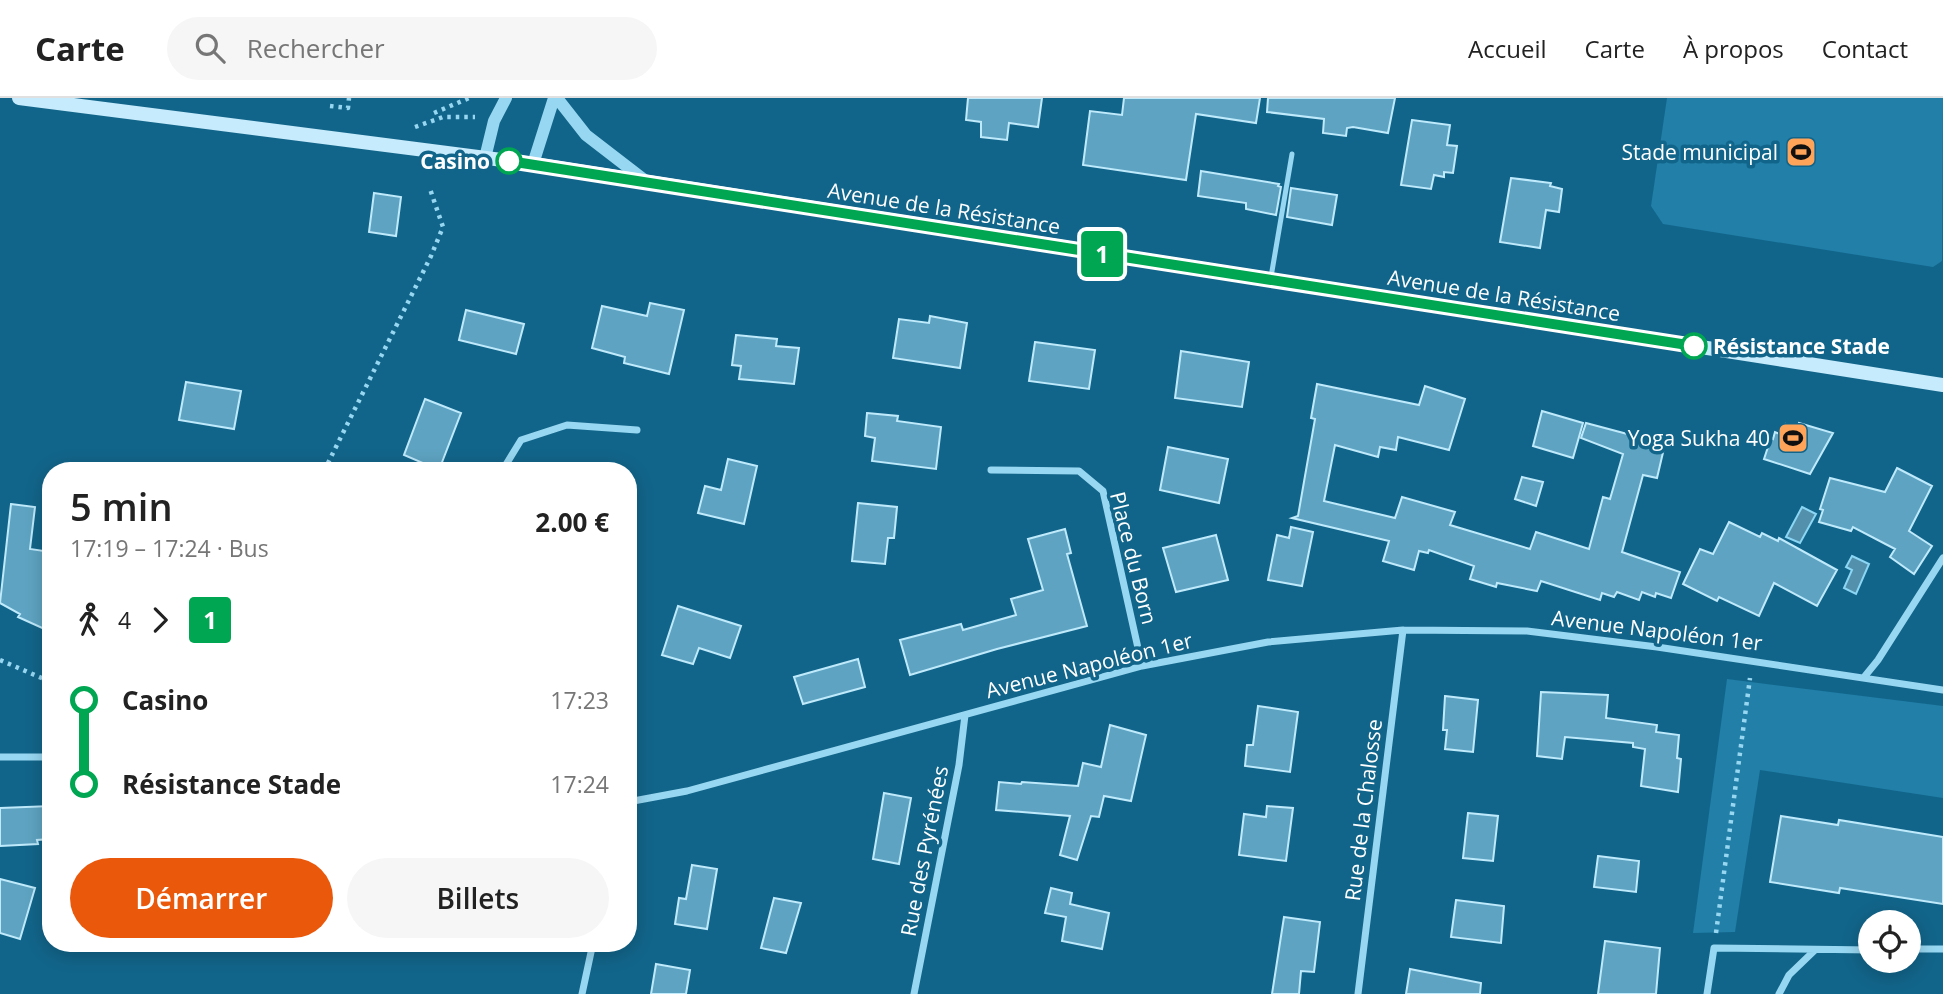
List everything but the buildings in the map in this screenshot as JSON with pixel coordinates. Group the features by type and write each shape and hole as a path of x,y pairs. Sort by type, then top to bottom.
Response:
{"main road":[{"name":"Avenue de la Résistance","path":"19,98 533,164 1943,384"}],"street":[{"path":"485,158 495,121 506,98"},
{"path":"533,164 556,98"},
{"path":"556,98 586,135 647,182"},
{"path":"508,462 521,440 567,425 637,430"},
{"name":"Place du Born","path":"991,470 1079,471 1103,491 1142,666"},
{"path":"1865,676 1943,558"},
{"name":"Avenue Napoléon 1er","path":"637,800 687,791 1142,666 1268,642 1403,630 1527,631 1753,660 1943,690"},
{"name":"Rue de la Chalosse","path":"1358,994 1403,630"},
{"name":"Rue des Pyrénées","path":"914,994 959,765 965,715"},
{"path":"0,757 42,757"},
{"path":"1707,994 1714,948 1858,950"},
{"path":"1921,949 1943,948"},
{"path":"1779,994 1789,975 1815,950"},
{"path":"582,994 591,952"}],"lane":[{"path":"1270,280 1292,154"}],"path":[{"path":"330,106 348,108 349,98"},
{"path":"434,113 469,98"},
{"path":"328,462 443,227 430,189"},
{"path":"0,660 42,678"},
{"path":"1714,948 1753,660"}],"shaded area":[{"name":"Stade municipal","path":"1667,98 1943,98 1942,261 1933,267 1663,224 1651,206"},
{"path":"1802,507 1816,514 1800,543 1786,537"},
{"path":"1852,556 1869,564 1856,594 1844,588 1852,570 1846,567"},
{"path":"1727,679 1943,706 1943,798 1760,770 1735,932 1693,933"}],"bus line":[{"name":"1","path":"509,161 1694,346"}],"place":[{"name":"Stade municipal","path":"1801,152"},
{"name":"Casino","path":"509,161"},
{"name":"Résistance Stade","path":"1694,346"},
{"name":"Yoga Sukha 40","path":"1793,438"}]}
